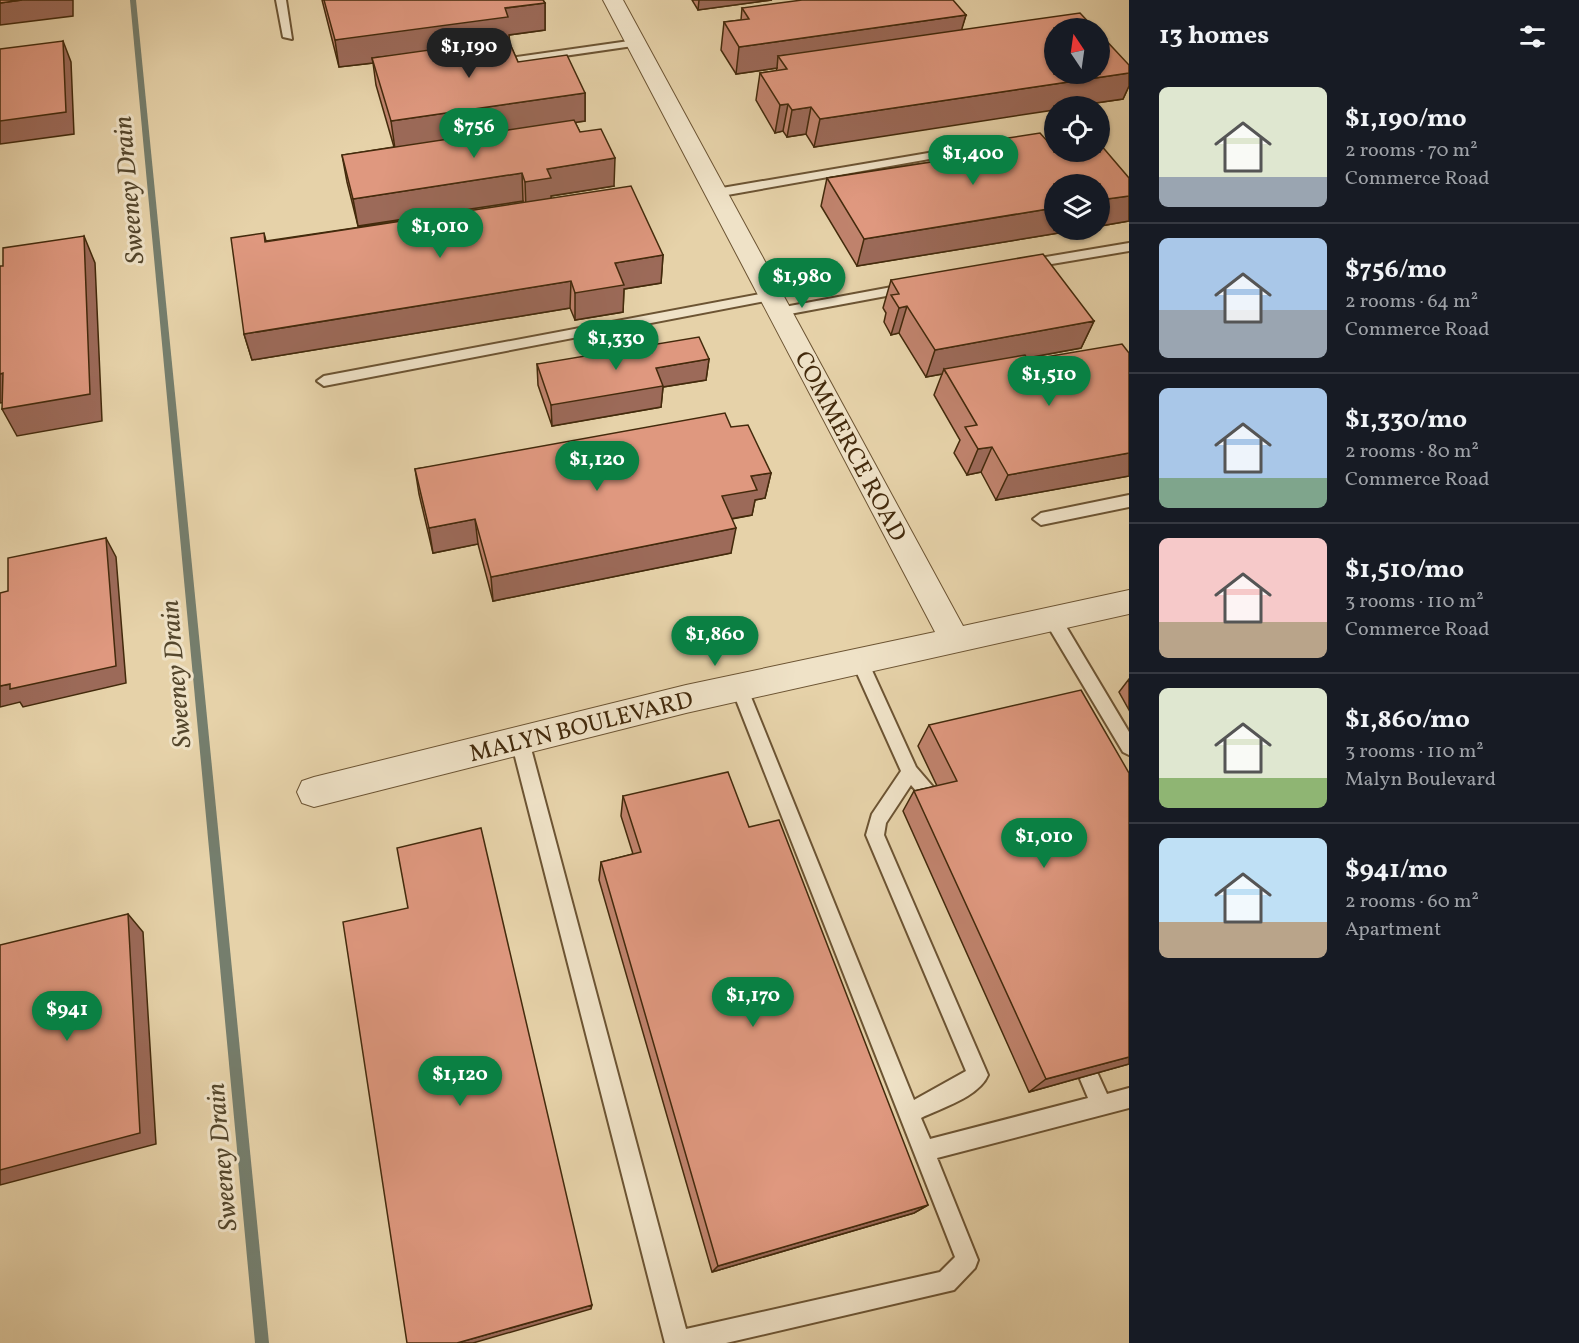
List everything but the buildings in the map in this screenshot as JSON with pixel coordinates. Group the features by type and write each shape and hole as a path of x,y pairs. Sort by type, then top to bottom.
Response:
{"street":[{"name":"COMMERCE ROAD","path":"613,0 954,639"},
{"name":"MALYN BOULEVARD","path":"314,792 739,687 1129,602"}],"lane":[{"path":"281,0 288,37"},
{"path":"487,64 636,43"},
{"path":"716,193 1004,143"},
{"path":"1010,268 1129,247"},
{"path":"324,381 775,304 918,286"},
{"path":"1041,519 1129,501"},
{"path":"1052,618 1129,747"},
{"path":"859,660 910,772 937,802"},
{"path":"520,741 677,1343 946,1282 967,1260 739,687"},
{"path":"909,1113 968,1083 978,1075 875,835 878,820 910,772"},
{"path":"1090,1080 1101,1104"},
{"path":"925,1151 1129,1098"}],"waterway":[{"name":"Sweeney Drain","path":"133,0 262,1343"}]}
